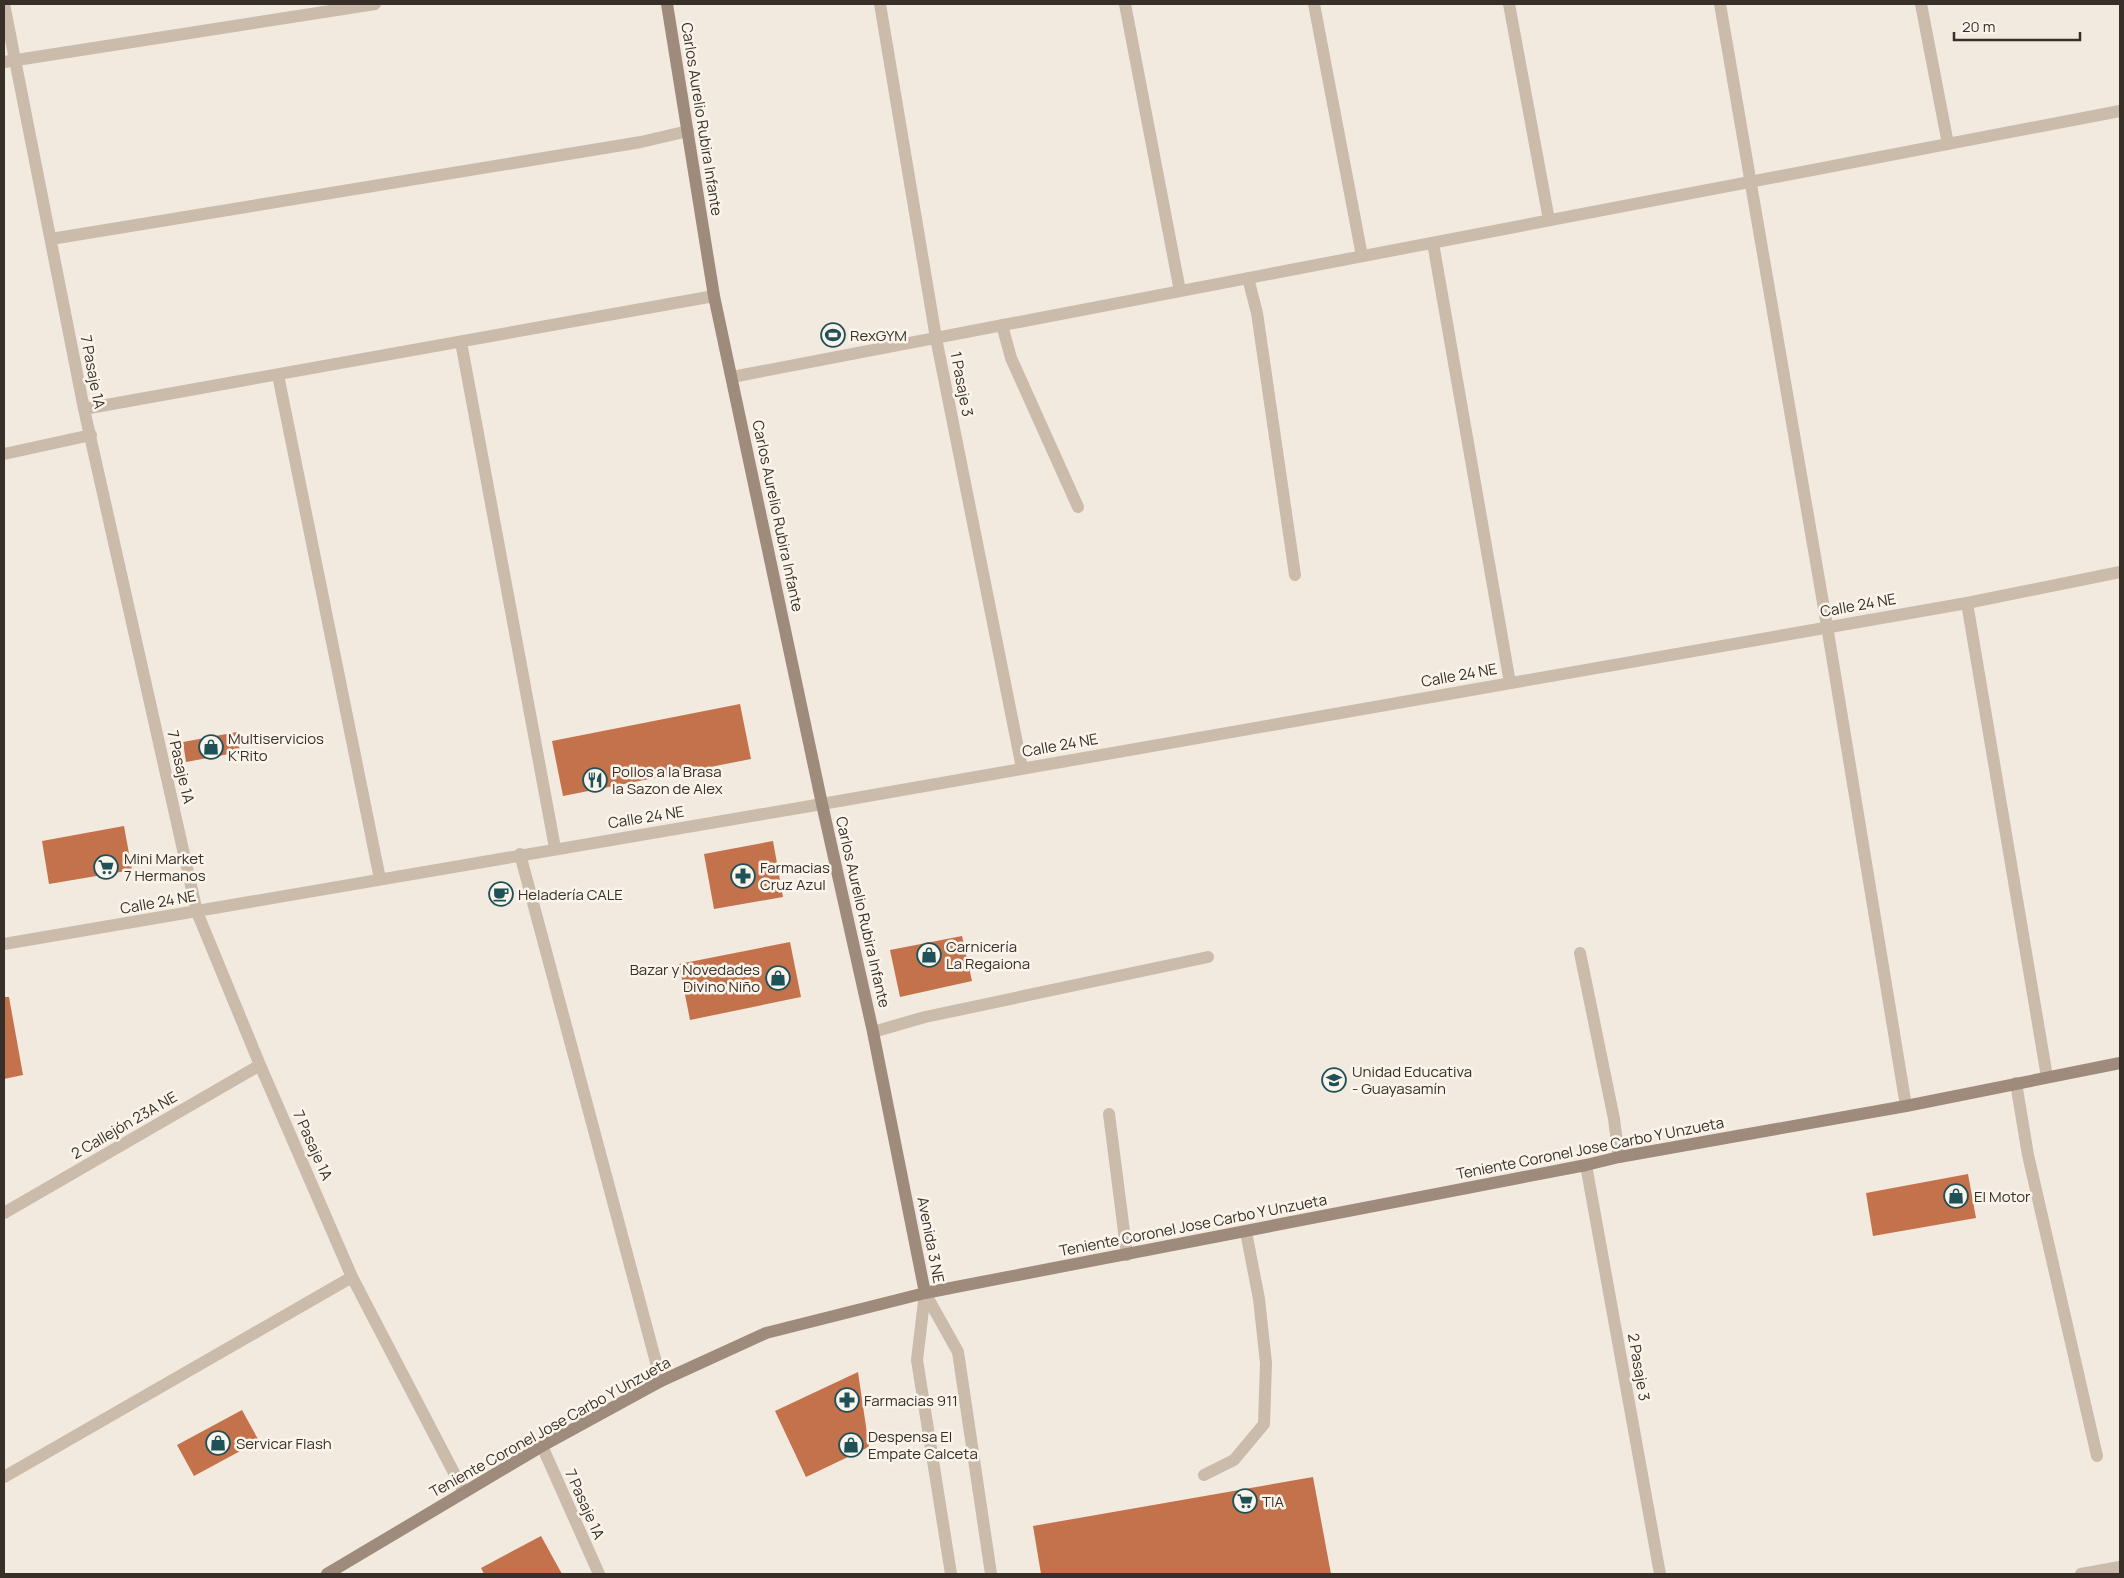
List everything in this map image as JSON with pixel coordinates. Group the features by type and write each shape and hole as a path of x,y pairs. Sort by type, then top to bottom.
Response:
{"street":[{"name":"7 Pasaje 1A","path":"4,4 9,61 51,238 84,409 196,912 352,1277 464,1492"},
{"path":"9,61 375,4"},
{"name":"Carlos Aurelio Rubira Infante","path":"667,4 714,296 822,804 873,1032"},
{"name":"1 Pasaje 3","path":"880,4 936,338 1022,768"},
{"path":"1126,4 1180,291"},
{"path":"1314,4 1362,256"},
{"path":"1509,4 1549,220"},
{"path":"1720,4 1827,626 1906,1106"},
{"path":"1920,4 1948,144"},
{"path":"732,377 2120,111"},
{"path":"51,238 641,142 688,131"},
{"path":"1433,243 1510,683"},
{"path":"1248,278 1257,313 1295,575"},
{"path":"84,409 714,296"},
{"path":"1002,325 1011,358 1078,507"},
{"path":"461,342 555,848"},
{"path":"278,374 380,879"},
{"path":"4,454 91,435"},
{"name":"Calle 24 NE","path":"4,944 555,848 822,804 1966,602 2120,572"},
{"path":"1966,602 2046,1077"},
{"path":"520,854 661,1381"},
{"path":"1580,953 1614,1119 1619,1157"},
{"path":"873,1032 925,1017 1208,957"},
{"name":"Avenida 3 NE","path":"873,1032 926,1293 917,1360 951,1574"},
{"name":"Teniente Coronel Jose Carbo Y Unzueta","path":"327,1574 542,1446 661,1381 766,1333 926,1293 1246,1232 1619,1157 1906,1106 2120,1063"},
{"name":"2 Callejón 23A NE","path":"4,1213 260,1065"},
{"path":"2016,1083 2028,1155 2097,1456"},
{"path":"1108,1114 1127,1254"},
{"name":"2 Pasaje 3","path":"1586,1165 1660,1574"},
{"path":"1204,1475 1234,1460 1264,1424 1266,1363 1259,1299 1246,1232"},
{"path":"4,1477 352,1277"},
{"path":"926,1293 958,1352 991,1574"},
{"name":"7 Pasaje 1A","path":"542,1446 599,1574"},
{"path":"2081,1574 2120,1567"}],"building":[{"path":"740,704 751,759 563,796 552,741"},
{"name":"Multiservicios K'Rito","path":"237,732 240,752 186,762 183,742"},
{"path":"124,826 132,870 49,884 42,841"},
{"name":"Farmacias Cruz Azul","path":"773,841 783,897 714,909 704,854"},
{"path":"962,936 972,981 900,997 890,950"},
{"path":"790,942 801,997 690,1020 679,964"},
{"path":"4,997 9,997 23,1075 4,1079"},
{"path":"1968,1174 1976,1218 1873,1236 1866,1193"},
{"path":"858,1372 869,1447 806,1477 775,1411"},
{"name":"Servicar Flash","path":"242,1410 259,1441 194,1476 177,1445"},
{"name":"TIA","path":"1313,1477 1331,1574 1041,1574 1033,1526"},
{"path":"541,1536 562,1574 484,1574 481,1568"}],"place":[{"name":"RexGYM","path":"833,335"},
{"name":"Multiservicios K'Rito","path":"211,747"},
{"name":"Pollos a la Brasa la Sazon de Alex","path":"595,780"},
{"name":"Mini Market 7 Hermanos","path":"106,867"},
{"name":"Farmacias Cruz Azul","path":"743,876"},
{"name":"Heladería CALE","path":"501,894"},
{"name":"Carnicería La Regaiona","path":"929,955"},
{"name":"Bazar y Novedades Divino Niño","path":"778,978"},
{"name":"Unidad Educativa - Guayasamín","path":"1334,1080"},
{"name":"El Motor","path":"1956,1196"},
{"name":"Farmacias 911","path":"847,1400"},
{"name":"Servicar Flash","path":"218,1443"},
{"name":"Despensa El Empate Calceta","path":"851,1445"},
{"name":"TIA","path":"1245,1501"}]}
